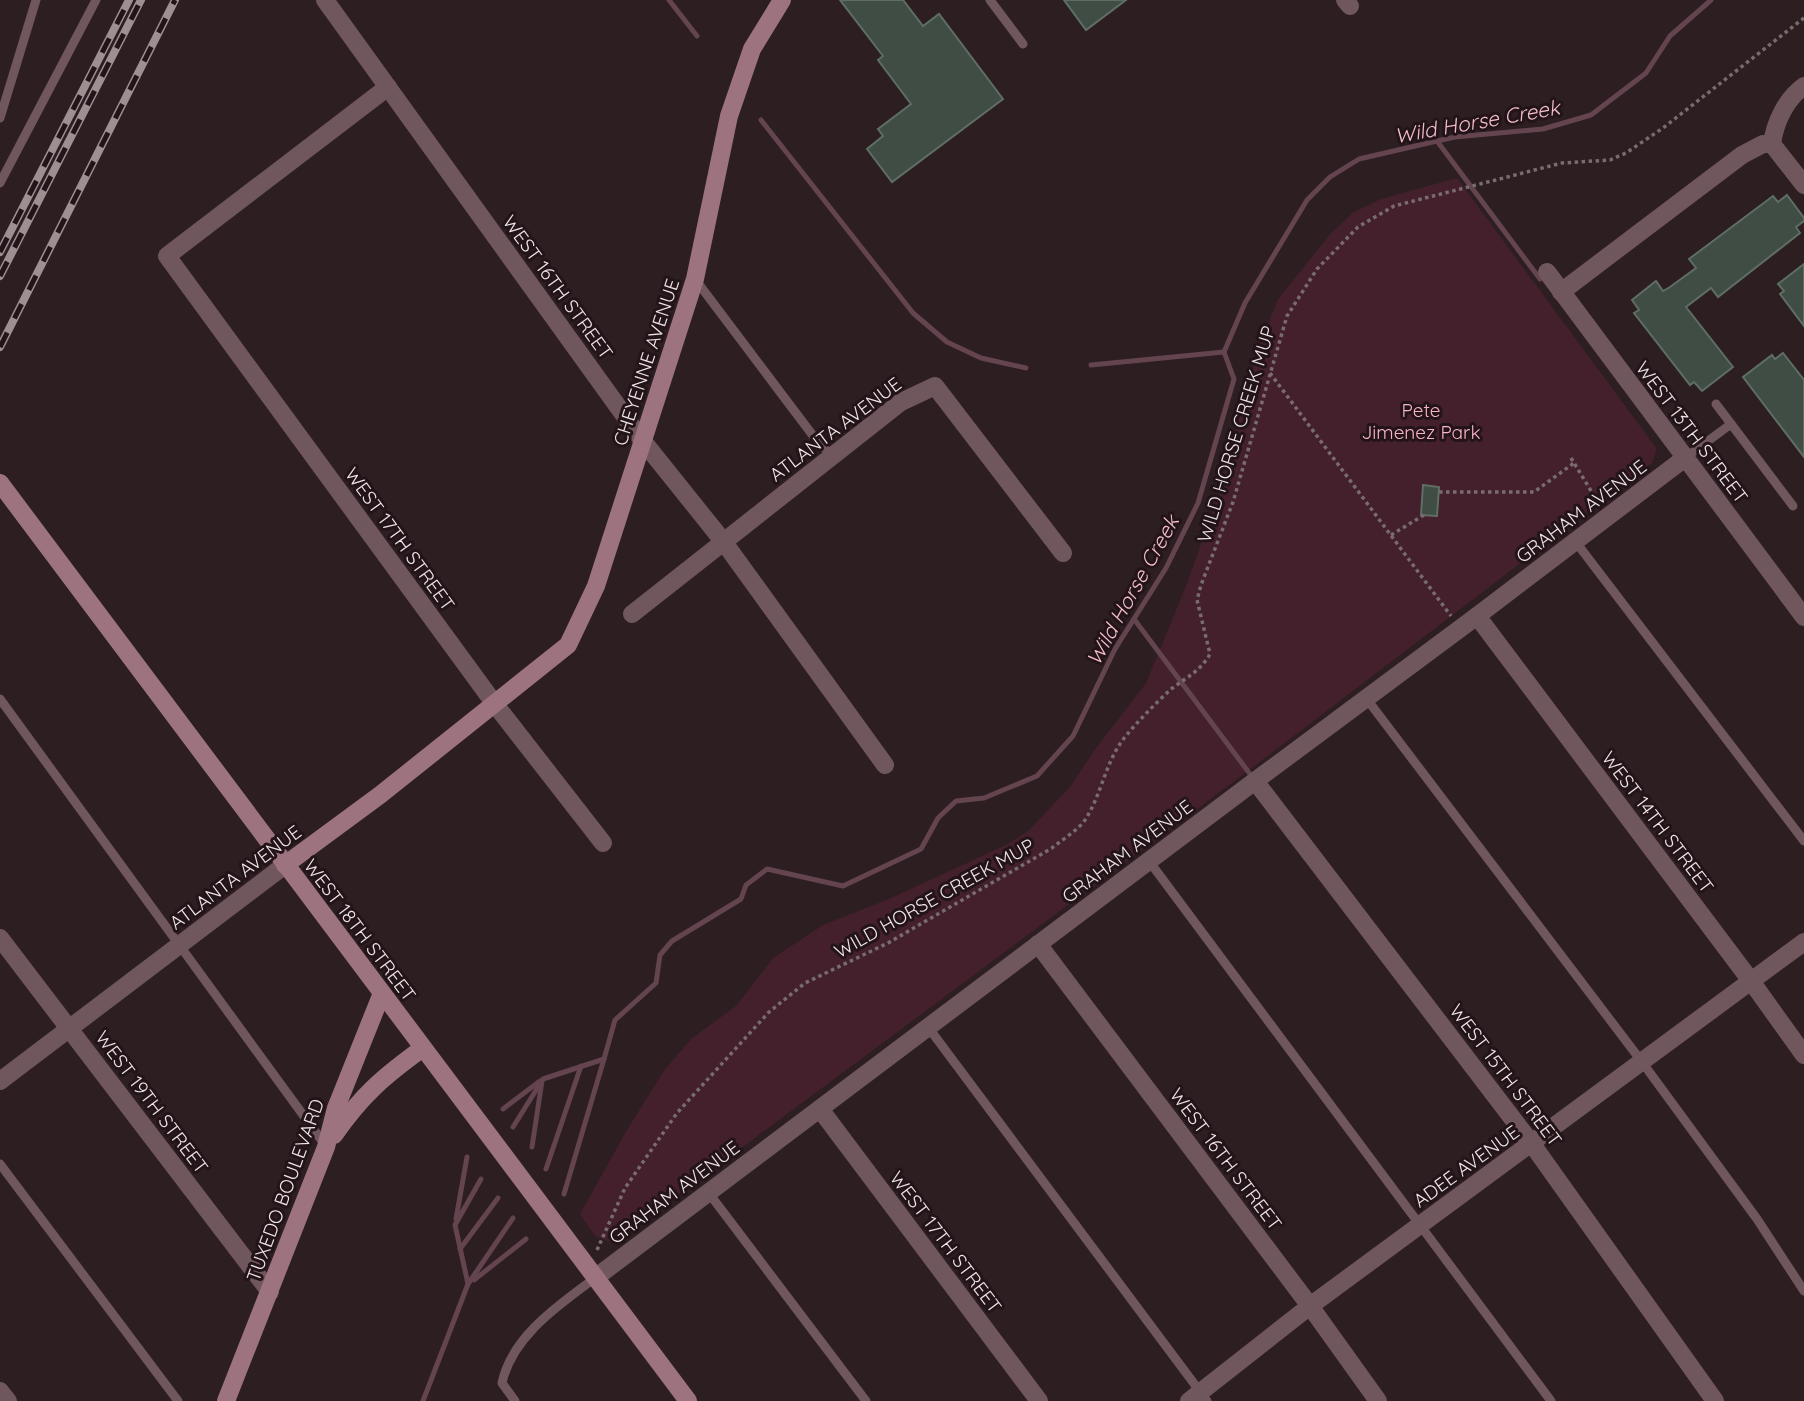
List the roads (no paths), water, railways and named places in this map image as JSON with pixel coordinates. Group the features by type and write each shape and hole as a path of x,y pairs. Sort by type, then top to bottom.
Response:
{"street":[{"name":"WEST 16TH STREET","path":"325,0 642,440 723,541 885,765"},
{"name":"CHEYENNE AVENUE","path":"494,703 568,645 596,586 695,279 729,116 752,49 782,0"},
{"path":"1804,86 1794,93 1774,128 1772,144 1804,184"},
{"name":"WEST 17TH STREET","path":"388,87 167,256 494,703 603,843"},
{"path":"1561,292 1742,155 1763,144 1772,144"},
{"name":"WEST 13TH STREET","path":"1547,272 1804,617"},
{"name":"ATLANTA AVENUE","path":"632,614 901,402 935,386 1063,553"},
{"name":"GRAHAM AVENUE","path":"592,1273 820,1109 1685,458"},
{"name":"WEST 18TH STREET","path":"1,485 688,1401"},
{"name":"WEST 14TH STREET","path":"1477,617 1804,1055"},
{"name":"ATLANTA AVENUE","path":"0,1081 380,796 494,703"},
{"name":"WEST 15TH STREET","path":"1255,781 1532,1144 1715,1401"},
{"name":"WEST 19TH STREET","path":"0,938 270,1292"},
{"name":"ADEE AVENUE","path":"1198,1398 1310,1306 1804,942"},
{"name":"WEST 16TH STREET","path":"1038,944 1310,1306 1378,1401"},
{"name":"TUXEDO BOULEVARD","path":"226,1401 326,1147 336,1108 382,993"},
{"path":"326,1147 366,1093 423,1048"},
{"name":"WEST 17TH STREET","path":"820,1109 1039,1401"},
{"path":"0,1391 8,1401"}],"lane":[{"path":"0,118 36,0"},
{"path":"0,183 96,0"},
{"path":"990,0 1023,44"},
{"path":"695,279 814,437 832,456"},
{"path":"1716,404 1793,506"},
{"path":"1685,458 1731,424"},
{"path":"1575,541 1804,841"},
{"path":"1366,698 1642,1062 1757,1219 1804,1291"},
{"path":"0,699 326,1147"},
{"path":"1149,860 1551,1401"},
{"path":"928,1027 1198,1398"},
{"path":"0,1164 178,1401"},
{"path":"708,1192 866,1401"},
{"path":"515,1401 502,1383 505,1370 517,1348 551,1311 592,1273"}],"waterway":[{"path":"669,0 697,36"},
{"name":"Wild Horse Creek","path":"513,1127 543,1079 604,1059 615,1020 656,983 660,955 672,941 741,899 746,885 767,869 843,886 921,849 938,818 956,801 984,798 1037,776 1073,736 1115,649 1166,568 1198,503 1234,379 1224,352 1245,303 1307,200 1330,177 1359,159 1455,137 1543,129 1591,115 1646,73 1670,36 1711,0"},
{"path":"761,120 913,313 947,342 981,358 1026,368"},
{"path":"1437,141 1540,279"},
{"path":"1091,365 1224,352"},
{"path":"1134,619 1253,778"},
{"name":"Wild Horse Creek","path":"564,1194 604,1059"},
{"name":"Wild Horse Creek","path":"546,1169 581,1066"},
{"name":"Wild Horse Creek","path":"503,1109 540,1081"},
{"name":"Wild Horse Creek","path":"532,1147 542,1081"},
{"name":"Wild Horse Creek","path":"456,1219 467,1157"},
{"name":"Wild Horse Creek","path":"423,1401 468,1284 455,1225 481,1179"},
{"name":"Wild Horse Creek","path":"460,1249 498,1198"},
{"name":"Wild Horse Creek","path":"468,1284 513,1218"},
{"name":"Wild Horse Creek","path":"474,1280 526,1239"}],"railway":[{"path":"0,252 129,0"},
{"path":"0,276 141,0"},
{"path":"0,347 175,0"}],"park label":[{"name":"Pete Jimenez Park","path":"1421,421"}]}
